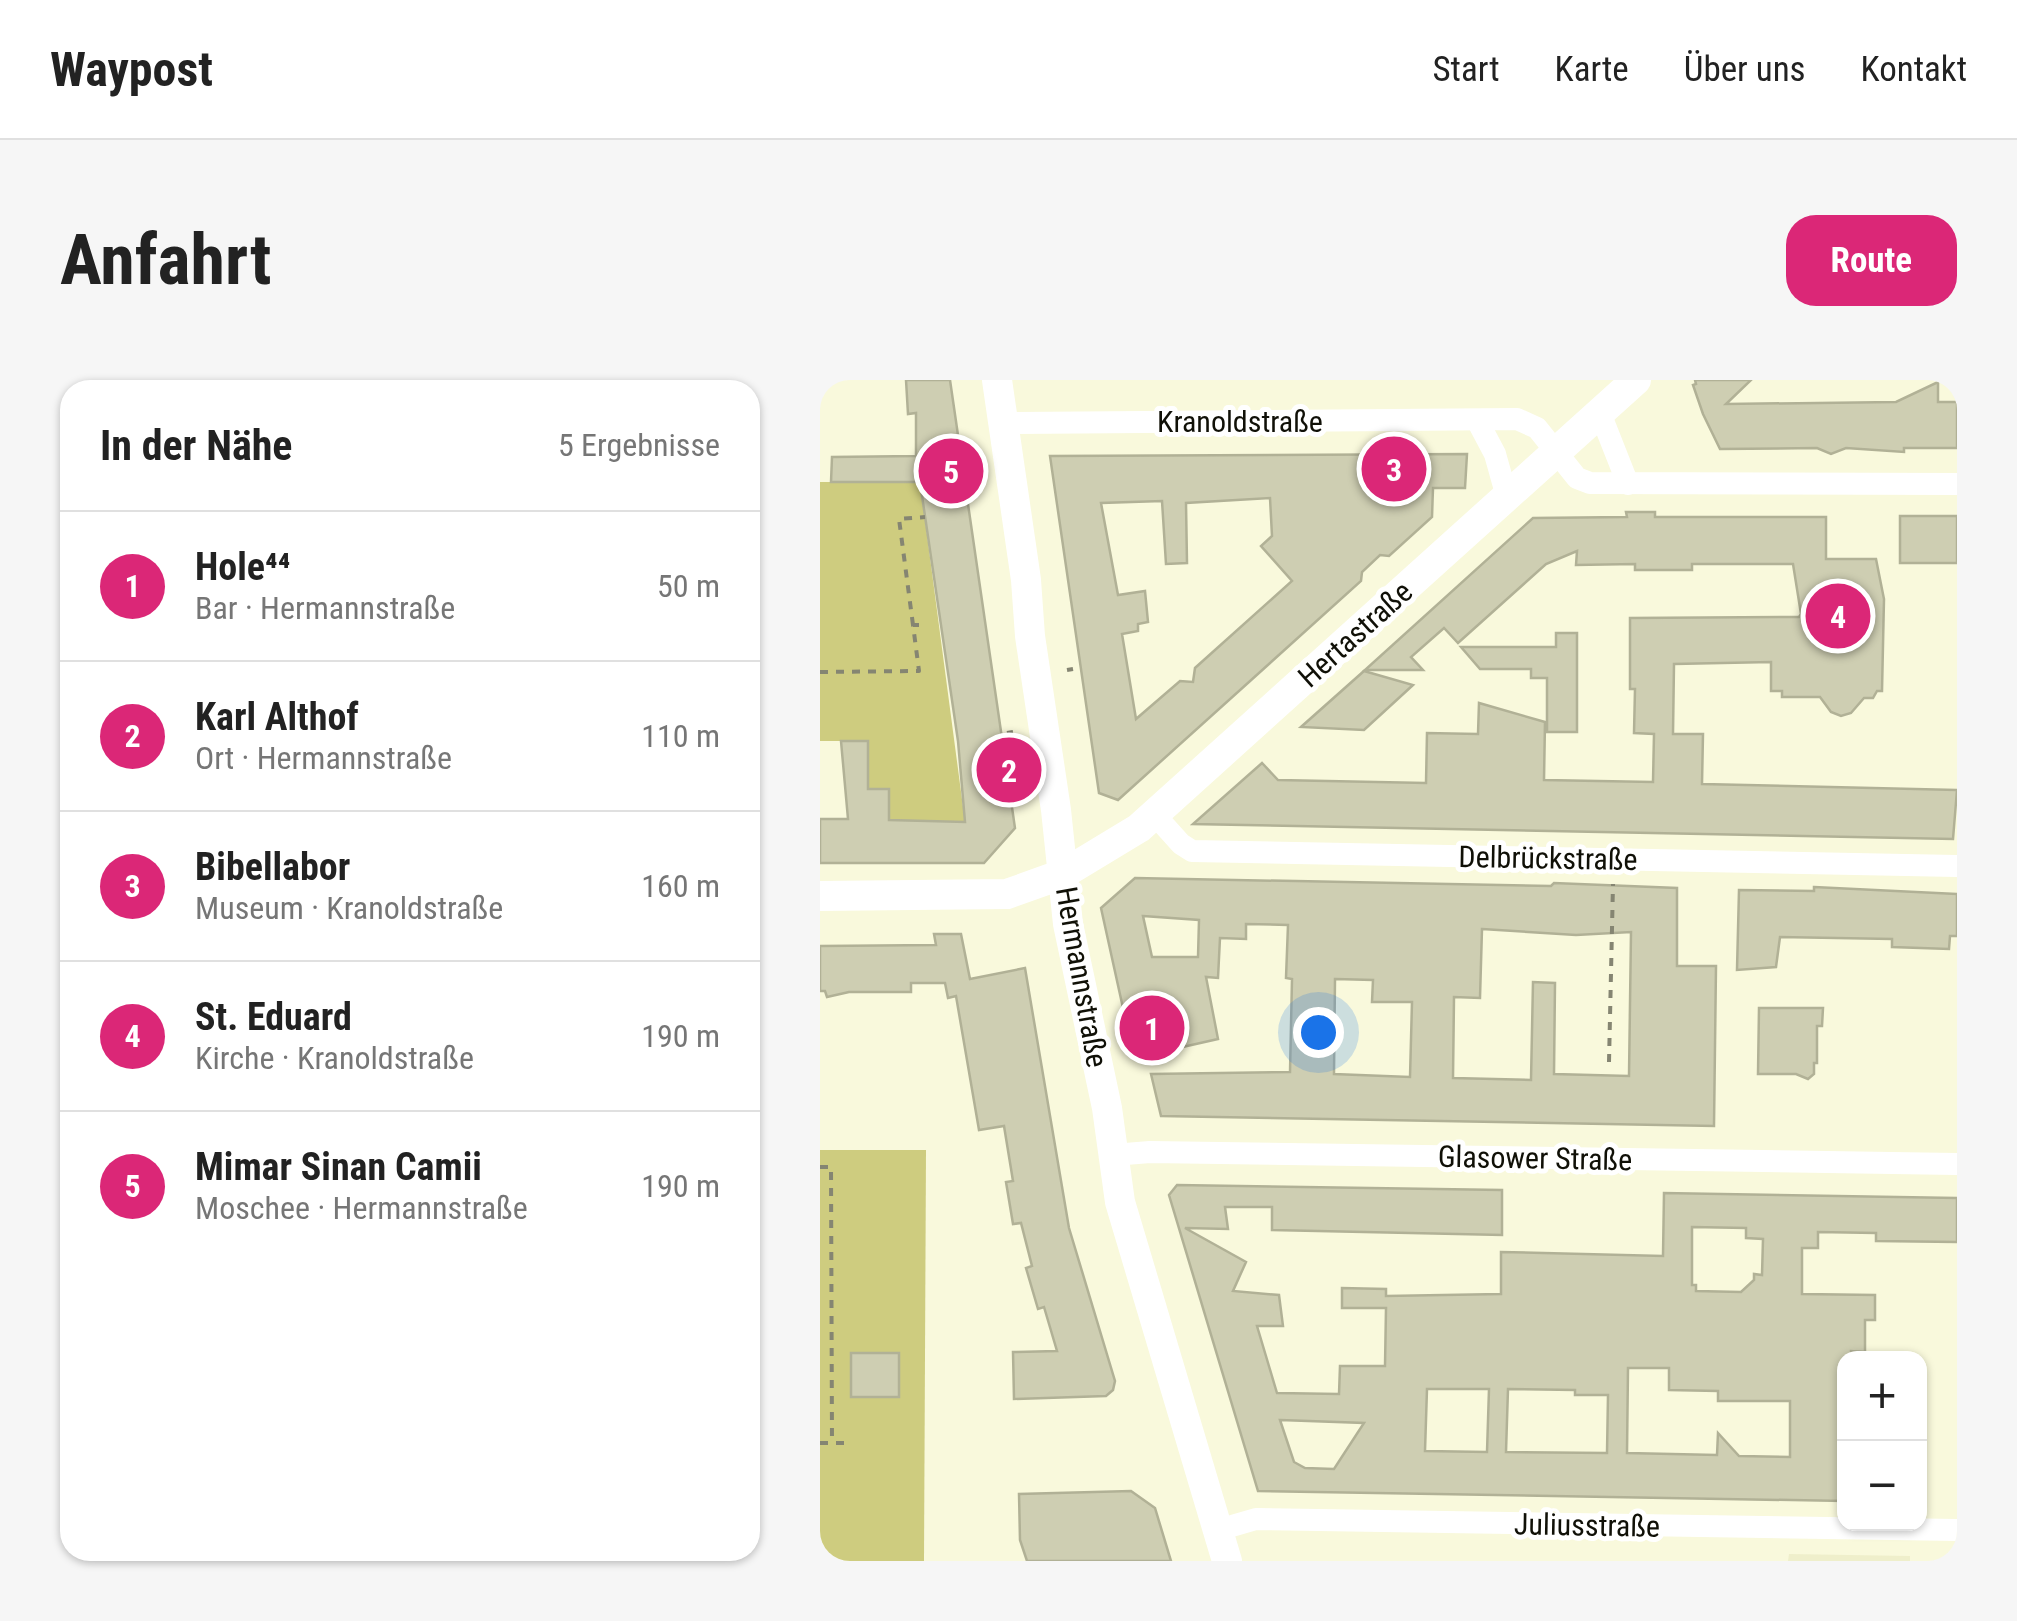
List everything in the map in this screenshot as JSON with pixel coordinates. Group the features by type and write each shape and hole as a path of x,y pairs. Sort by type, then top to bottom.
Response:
{"main road":[{"name":"Hermannstraße","path":"997,380 1072,945 1107,1108 1120,1202 1227,1561"},
{"name":"Hertastraße","path":"820,896 1008,894 1062,874 1108,849 1154,814 1636,380"}],"street":[{"path":"1600,413 1628,484"},
{"name":"Kranoldstraße","path":"1004,423 1517,419 1537,428 1582,481 1957,484"},
{"path":"1477,420 1495,454 1507,497"},
{"name":"Delbrückstraße","path":"1154,814 1192,851 1957,866"},
{"name":"Glasower Straße","path":"1113,1155 1150,1152 1957,1164"},
{"name":"Juliusstraße","path":"1218,1530 1256,1519 1957,1530"}],"path":[{"path":"820,672 919,671 916,625 898,519 925,517"},
{"path":"1609,1062 1613,860"},
{"path":"820,1167 831,1167 832,1444"},
{"path":"820,1444 849,1444"}],"shaded area":[{"path":"820,482 920,482 965,822 889,820 889,789 868,789 868,741 820,741"},
{"path":"820,1150 926,1150 924,1561 820,1561"},
{"path":"1789,1554 1910,1556 1910,1561 1788,1561"}],"building":[{"path":"906,380 950,380 1015,828 984,863 820,863 820,819 848,819 841,741 868,741 868,789 889,789 889,820 965,822 958,741 920,482 831,482 832,457 916,456 916,413 908,414"},
{"path":"1695,380 1751,380 1726,404 1896,402 1938,382 1938,402 1957,402 1957,448 1904,448 1904,452 1846,448 1831,454 1817,448 1720,449 1703,414 1693,385"},
{"path":"1467,454 1465,488 1433,488 1432,517 1389,556 1380,555 1362,572 1361,581 1118,800 1099,793 1050,456","holes":["1270,498 1272,536 1261,546 1292,581 1195,668 1193,682 1180,681 1136,719 1122,634 1138,631 1138,624 1148,622 1145,591 1118,595 1101,503 1162,501 1166,564 1187,563 1186,503"]},
{"path":"1626,512 1655,512 1655,517 1826,517 1826,559 1876,559 1884,599 1882,691 1877,691 1873,698 1864,698 1851,713 1841,716 1831,712 1820,697 1782,697 1782,691 1771,691 1771,662 1674,664 1673,734 1703,734 1702,784 1957,790 1953,839 1193,824 1262,763 1278,780 1426,783 1427,733 1478,734 1479,703 1545,722 1544,780 1653,782 1654,734 1634,733 1630,618 1799,617 1793,564 1692,564 1692,570 1635,570 1635,564 1576,565 1577,551 1546,564 1458,643 1444,628 1411,657 1423,670 1365,670 1533,518 1627,517"},
{"path":"1900,516 1957,516 1957,563 1900,563"},
{"path":"1556,633 1577,633 1577,732 1547,732 1547,678 1531,678 1531,669 1480,669 1461,647 1556,647"},
{"path":"1364,671 1413,685 1364,730 1301,727"},
{"path":"1135,878 1677,888 1677,966 1716,966 1714,1126 1161,1116 1151,1074 1290,1072 1292,979 1286,978 1288,925 1246,924 1246,939 1220,938 1218,978 1206,977 1218,1039 1134,1058 1101,908","holes":["1143,916 1199,920 1198,957 1152,957","1482,929 1576,935 1631,932 1629,1076 1554,1074 1555,983 1533,982 1531,1080 1453,1078 1454,997 1480,998","1335,979 1373,980 1372,1002 1412,1002 1410,1077 1334,1074"]},
{"path":"1814,887 1957,894 1957,936 1950,936 1949,949 1892,947 1892,939 1780,937 1776,967 1737,970 1739,890 1814,891"},
{"path":"934,934 961,934 970,979 1025,968 1069,1228 1115,1381 1106,1396 1014,1399 1013,1352 1057,1351 1044,1307 1038,1309 1026,1268 1032,1266 1021,1223 1013,1224 1006,1182 1013,1181 1004,1126 979,1130 956,996 948,998 945,983 911,983 911,992 849,992 827,997 825,991 820,991 820,946 936,945"},
{"path":"1759,1008 1823,1008 1822,1026 1817,1026 1817,1063 1808,1079 1796,1074 1758,1074"},
{"path":"1177,1185 1502,1190 1502,1235 1272,1230 1272,1207 1225,1207 1228,1229 1185,1228 1246,1262 1233,1291 1279,1295 1283,1326 1257,1326 1277,1393 1339,1394 1340,1366 1385,1366 1386,1308 1342,1308 1342,1288 1386,1289 1386,1296 1501,1294 1501,1252 1663,1256 1664,1193 1957,1198 1957,1242 1876,1241 1876,1233 1818,1232 1818,1248 1802,1248 1802,1294 1875,1295 1875,1320 1865,1320 1865,1351 1837,1351 1837,1501 1258,1491 1169,1195","holes":["1692,1227 1746,1228 1746,1238 1763,1239 1762,1275 1754,1274 1754,1280 1741,1292 1696,1291 1696,1285 1692,1285","1628,1368 1669,1368 1669,1390 1718,1391 1718,1401 1790,1401 1790,1457 1739,1456 1718,1433 1717,1455 1627,1453","1427,1389 1489,1389 1487,1452 1425,1451","1508,1389 1575,1390 1575,1395 1608,1395 1607,1453 1506,1452","1280,1420 1364,1423 1334,1469 1305,1468 1294,1462"]},
{"path":"851,1353 899,1353 899,1397 851,1397"},
{"path":"1131,1491 1155,1508 1171,1561 1027,1561 1020,1540 1019,1494"}],"place":[{"name":"Bibellabor","path":"1394,469"},
{"name":"Mimar Sinan Camii","path":"951,471"},
{"name":"St. Eduard","path":"1838,616"},
{"name":"Karl Althof","path":"1009,770"},
{"name":"Hole⁴⁴","path":"1152,1028"}]}
